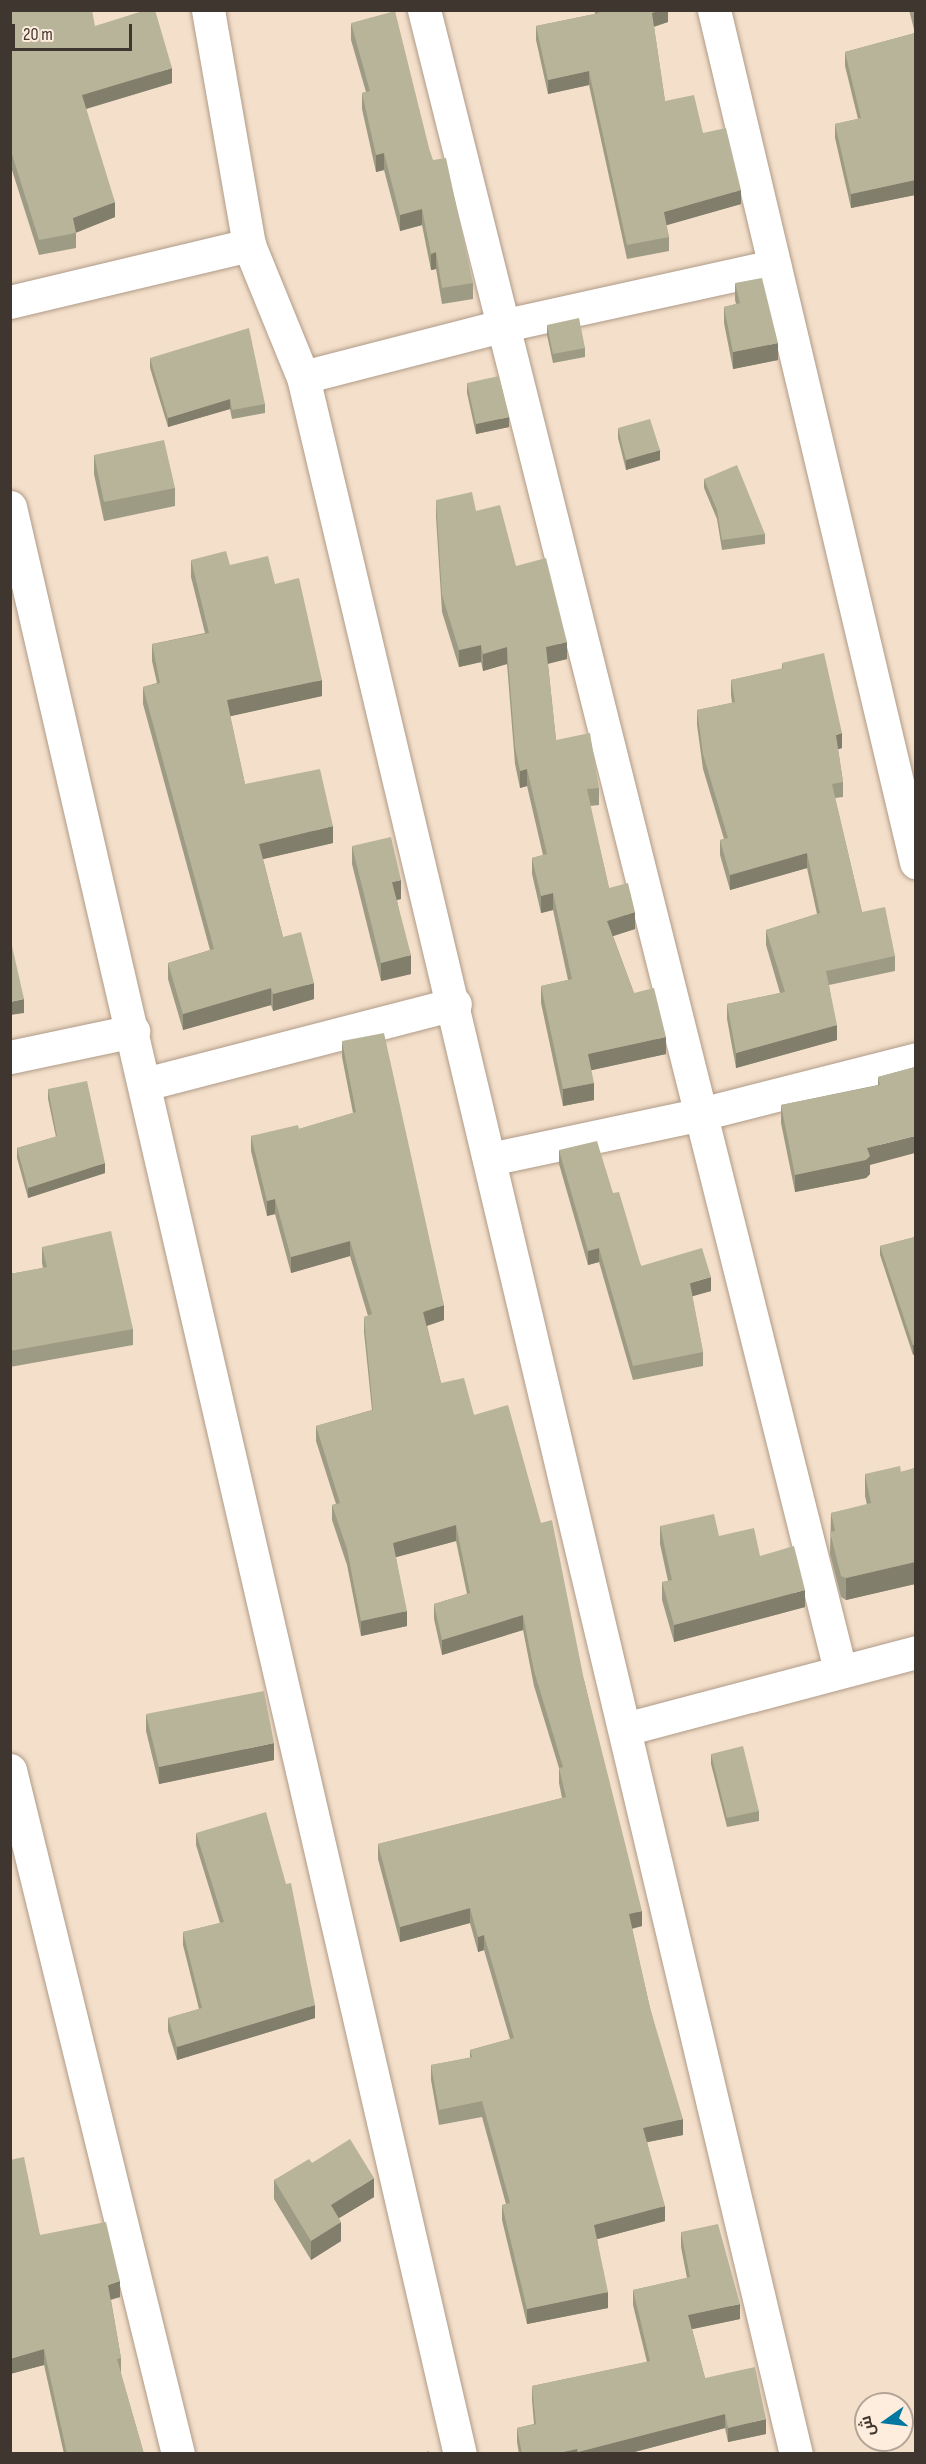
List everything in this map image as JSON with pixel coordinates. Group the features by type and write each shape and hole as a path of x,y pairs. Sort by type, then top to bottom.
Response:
{"street":[{"path":"208,10 249,245 303,377 455,1004 796,2454"},
{"path":"424,10 501,326 840,1670"},
{"path":"714,10 915,862"},
{"path":"10,302 249,245"},
{"path":"303,377 501,326 775,266"},
{"path":"10,507 133,1031 460,2454"},
{"path":"145,1084 455,1004"},
{"path":"10,1057 133,1031"},
{"path":"490,1159 701,1114 915,1059"},
{"path":"625,1729 840,1670 915,1653"},
{"path":"10,1770 178,2454"}],"building":[{"path":"10,10 92,10 95,26 146,10 155,10 172,68 82,95 115,202 73,218 76,233 39,240 10,148"},
{"path":"598,10 661,10 652,13 665,101 694,95 703,133 726,128 741,190 664,212 669,237 627,245 589,71 548,80 536,26 599,13"},
{"path":"395,11 430,152 433,160 446,158 473,283 442,288 436,252 431,254 422,209 400,215 384,153 376,155 362,93 370,91 351,23"},
{"path":"915,33 915,180 851,194 835,124 861,118 845,52"},
{"path":"762,278 778,343 733,352 724,307 740,303 735,283"},
{"path":"579,318 585,348 553,354 547,325"},
{"path":"249,328 265,404 232,410 230,399 168,418 150,358"},
{"path":"499,376 509,417 476,424 467,383"},
{"path":"650,419 660,450 626,460 618,428"},
{"path":"164,440 175,488 104,502 94,455"},
{"path":"737,465 765,534 722,540 717,510 704,479"},
{"path":"472,492 476,511 500,505 516,566 546,558 567,642 546,647 556,740 590,733 599,788 587,789 609,888 628,883 635,912 607,921 634,993 654,988 666,1037 588,1054 594,1083 563,1089 541,986 572,979 553,893 541,896 532,858 547,854 527,769 520,771 515,747 507,647 483,654 481,645 459,650 442,595 436,500"},
{"path":"226,551 230,565 268,556 275,584 299,578 322,680 227,700 245,784 320,769 333,826 259,844 283,937 301,932 314,983 273,994 271,988 183,1014 168,963 214,949 143,687 160,683 152,644 209,633 191,560"},
{"path":"824,653 842,733 836,735 843,782 832,784 862,912 885,907 895,956 826,971 837,1025 736,1053 727,1004 785,992 766,930 820,913 807,853 730,875 720,840 728,838 703,754 697,710 735,702 731,680 783,668 782,663"},
{"path":"391,837 401,880 392,882 411,955 381,963 352,846"},
{"path":"10,937 24,999 10,1002"},
{"path":"384,1033 444,1305 423,1312 441,1383 464,1378 474,1415 508,1405 541,1523 552,1520 584,1680 642,1911 629,1914 650,2008 683,2119 643,2128 665,2206 594,2225 608,2292 527,2309 502,2205 510,2203 482,2101 439,2110 431,2065 472,2057 470,2050 514,2038 484,1935 478,1937 470,1908 400,1927 378,1844 566,1797 559,1768 563,1767 534,1671 523,1615 442,1640 434,1604 470,1593 456,1525 393,1543 407,1611 361,1621 347,1549 332,1505 340,1503 316,1426 373,1410 364,1317 372,1314 350,1241 291,1257 275,1199 267,1201 251,1136 298,1125 299,1129 356,1112 342,1041"},
{"path":"915,1067 915,1136 867,1148 870,1156 866,1160 795,1175 781,1105 880,1085 878,1077"},
{"path":"87,1081 105,1163 28,1188 17,1148 57,1136 48,1089"},
{"path":"597,1141 613,1193 619,1192 641,1266 702,1248 711,1277 690,1283 703,1352 633,1366 599,1248 588,1251 559,1150"},
{"path":"111,1231 133,1329 10,1351 10,1274 47,1267 42,1247"},
{"path":"915,1237 915,1344 913,1345 880,1246"},
{"path":"900,1466 901,1472 915,1468 915,1562 846,1578 841,1576 830,1532 835,1531 831,1513 871,1503 865,1474"},
{"path":"714,1514 719,1536 754,1528 760,1556 794,1546 805,1590 674,1625 662,1582 672,1580 660,1526"},
{"path":"264,1691 274,1743 159,1767 146,1714"},
{"path":"743,1746 759,1811 727,1818 711,1754"},
{"path":"266,1812 286,1884 291,1883 315,2005 177,2047 168,2018 202,2008 183,1932 224,1922 196,1833"},
{"path":"350,2139 374,2178 331,2205 341,2222 311,2241 274,2180 309,2159 312,2163"},
{"path":"24,2157 40,2235 106,2222 120,2281 108,2285 121,2358 117,2359 144,2454 67,2454 44,2349 10,2359 10,2160"},
{"path":"718,2224 740,2304 688,2315 705,2378 755,2367 766,2419 728,2428 725,2414 578,2452 577,2449 554,2454 522,2454 517,2428 536,2424 532,2386 650,2361 633,2290 690,2277 681,2232"}]}
